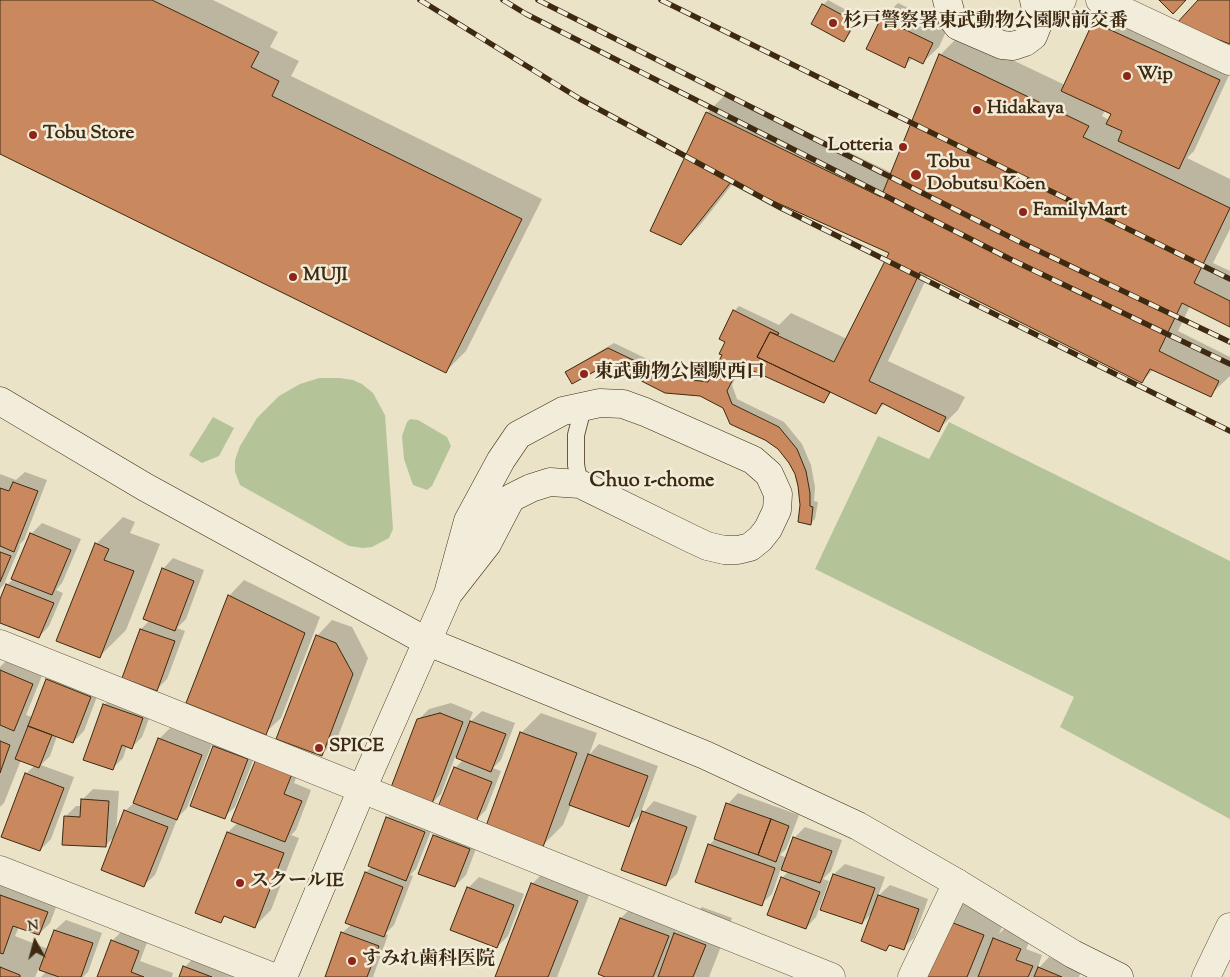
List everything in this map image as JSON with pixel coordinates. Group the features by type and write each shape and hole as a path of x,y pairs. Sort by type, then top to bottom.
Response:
{"street":[{"path":"948,0 952,18 958,26 1002,46 1019,44 1033,36 1037,26 1035,7 1062,0"},
{"path":"1101,0 1230,61"},
{"path":"0,401 145,487 426,641 705,755 823,809 858,826 957,883 1073,954 1118,977"},
{"path":"284,977 362,789 448,594 468,521 501,460 518,435 563,411 600,403 623,404 753,460 769,474 778,494 777,510 768,529 750,547 738,550 724,550 707,546 580,484 550,482 531,488 511,498 487,544 448,594"},
{"path":"0,644 831,977"},
{"path":"0,870 273,977"},
{"path":"912,977 957,883"},
{"path":"1206,977 1230,927"}],"lane":[{"path":"580,484 576,465 576,435 583,408"}],"green space":[{"path":"319,378 340,378 362,384 373,393 385,415 393,529 389,538 372,547 349,546 240,485 235,472 235,460 240,446 257,418 279,396 300,384"},
{"path":"213,417 234,428 219,456 202,463 189,455"},
{"path":"410,419 418,420 447,437 451,446 432,486 427,490 413,485 404,459 402,436"},
{"path":"949,422 1230,561 1230,819 1060,727 1074,697 815,569 878,436 929,459"}],"building":[{"path":"0,0 152,0 259,52 251,67 279,81 272,96 522,219 446,373 0,154"},
{"path":"1159,0 1186,0 1173,14"},
{"path":"1198,0 1230,0 1230,44 1176,24"},
{"name":"杉戸警察署東武動物公園駅前交番","path":"822,4 855,22 844,42 811,24"},
{"path":"881,18 933,43 923,64 909,57 905,68 866,49"},
{"path":"1093,22 1220,80 1179,169 1118,141 1122,131 1106,124 1111,114 1061,91"},
{"path":"939,54 1089,126 1083,137 1230,208 1194,283 1230,301 1230,327 1182,303 1159,351 1219,381 1211,397 1150,369 1142,383 920,272 869,381 946,417 939,432 882,403 876,414 757,357 770,332 834,362 889,253 731,182 681,245 650,231 706,112 881,197"},
{"path":"733,310 779,333 778,335 770,332 757,357 830,392 824,403 740,365 727,391 732,404 779,427 797,449 806,471 810,506 813,507 811,525 798,522 800,505 798,486 795,474 789,463 778,449 765,440 730,424 723,408 700,396 665,393 608,364 572,384 565,372 608,348 669,377 708,382 722,355 719,354 725,342 719,339"},
{"path":"13,482 38,491 14,552 0,546 0,488 9,491"},
{"path":"30,533 71,550 52,595 11,579"},
{"path":"95,543 109,549 104,560 134,571 100,658 56,641"},
{"path":"0,552 11,556 0,582"},
{"path":"162,568 194,581 175,631 143,619"},
{"path":"6,584 54,603 39,638 0,623 0,599"},
{"path":"228,595 305,633 266,735 186,703"},
{"path":"140,629 175,641 157,691 122,678"},
{"path":"316,635 336,643 353,674 322,756 276,739"},
{"path":"0,670 33,684 14,731 0,725"},
{"path":"46,679 91,697 73,743 28,726"},
{"path":"103,704 143,718 132,749 122,745 113,770 83,760"},
{"path":"440,713 463,722 431,806 390,790 417,719"},
{"path":"470,721 506,734 491,772 456,758"},
{"path":"28,726 52,735 39,768 15,759"},
{"path":"520,732 577,753 543,847 486,826"},
{"path":"158,738 202,755 177,820 133,803"},
{"path":"0,741 10,745 0,773"},
{"path":"213,746 248,759 225,819 190,806"},
{"path":"588,754 648,776 629,827 569,805"},
{"path":"256,759 292,774 284,794 302,801 285,842 231,821"},
{"path":"454,767 492,782 476,822 438,807"},
{"path":"25,773 64,788 40,851 1,837"},
{"path":"81,799 109,801 106,847 62,845 64,816 80,817"},
{"path":"726,803 771,819 758,855 714,839"},
{"path":"124,810 168,827 144,887 101,870"},
{"path":"642,811 687,827 666,886 621,870"},
{"path":"386,817 425,832 406,881 368,866"},
{"path":"771,819 789,826 776,862 758,855"},
{"name":"スクールIE","path":"227,832 284,853 255,928 224,916 221,923 195,913"},
{"path":"433,835 470,849 455,887 418,874"},
{"path":"793,837 832,851 820,883 781,870"},
{"path":"708,844 775,868 762,906 695,882"},
{"path":"365,872 403,887 384,937 345,923"},
{"path":"833,874 875,888 862,924 820,910"},
{"path":"781,877 820,892 806,929 767,915"},
{"path":"531,883 578,901 548,977 495,977"},
{"path":"467,887 514,905 497,948 450,930"},
{"path":"0,895 48,912 39,935 13,926 3,954 0,953"},
{"path":"878,895 919,909 904,950 889,945 886,951 861,941"},
{"path":"620,918 669,936 653,977 605,977 598,974"},
{"path":"943,919 984,935 967,977 921,977"},
{"path":"54,930 93,943 81,977 59,977 39,970"},
{"name":"すみれ歯科医院","path":"341,932 379,946 367,977 325,977"},
{"path":"674,933 706,945 693,977 658,977"},
{"path":"993,938 1021,949 1016,960 1033,966 1028,977 978,977"},
{"path":"111,940 139,951 131,972 144,977 97,977"},
{"path":"183,966 212,977 179,977"},
{"path":"0,967 20,975 20,977 0,977"},
{"path":"1038,967 1062,977 1034,977"}],"railway":[{"path":"420,0 580,99 781,208 1230,431"},
{"path":"503,0 526,14 1010,259 1230,364"},
{"path":"538,0 1020,242 1230,342"},
{"path":"661,0 1230,279"}],"place":[{"name":"杉戸警察署東武動物公園駅前交番","path":"833,23"},
{"name":"Wip","path":"1127,76"},
{"name":"Hidakaya","path":"977,110"},
{"name":"Tobu Store","path":"33,135"},
{"name":"Lotteria","path":"903,147"},
{"name":"Tobu Dobutsu Koen","path":"916,175"},
{"name":"FamilyMart","path":"1023,212"},
{"name":"MUJI","path":"293,277"},
{"name":"東武動物公園駅西口","path":"584,374"},
{"name":"SPICE","path":"319,748"},
{"name":"スクールIE","path":"240,883"},
{"name":"すみれ歯科医院","path":"352,961"}],"district":[{"name":"Chuo 1-chome","path":"652,483"}]}
